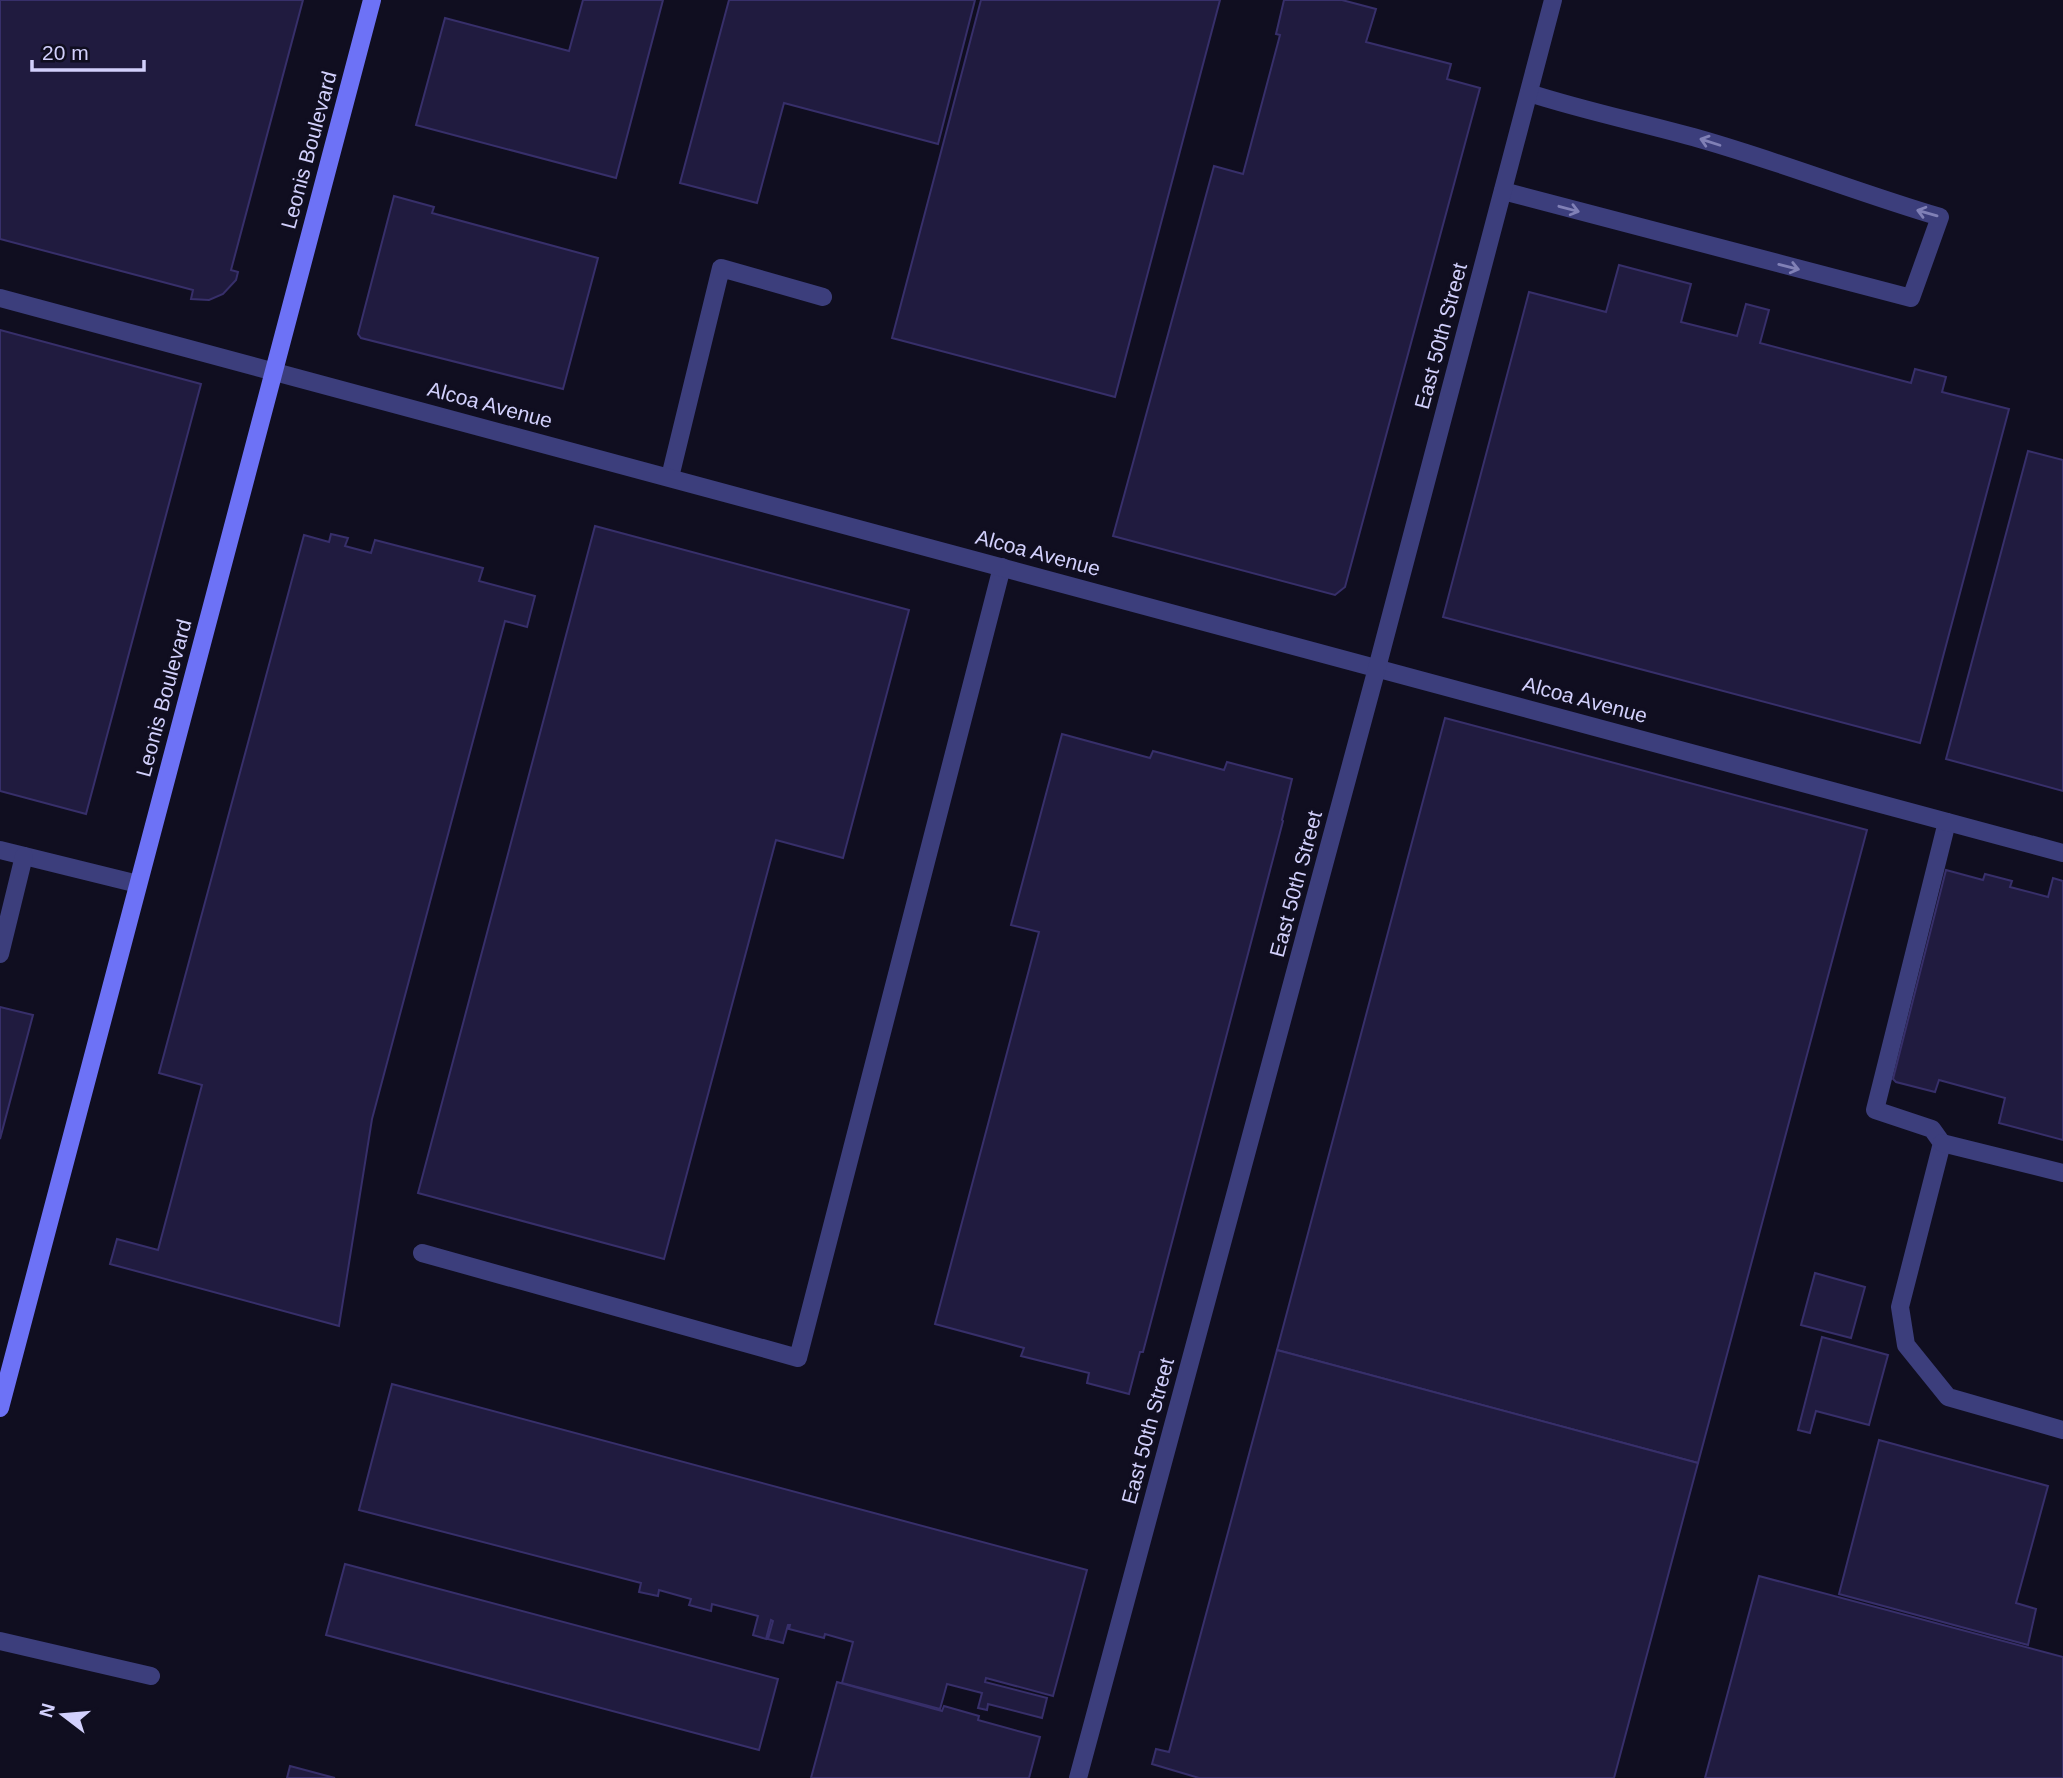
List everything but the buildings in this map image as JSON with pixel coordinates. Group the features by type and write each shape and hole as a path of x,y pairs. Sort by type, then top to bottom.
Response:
{"main road":[{"name":"Leonis Boulevard","path":"0,1408 372,0"}],"street":[{"name":"East 50th Street","path":"1078,1778 1377,668 1553,0"},
{"path":"1503,191 1911,298 1941,217 1702,139 1529,93"},
{"path":"670,477 721,268 824,297"},
{"name":"Alcoa Avenue","path":"0,298 2063,853"},
{"path":"422,1253 798,1358 1002,567"},
{"path":"1947,821 1875,1110 1932,1129 1942,1143 2063,1173"},
{"path":"0,850 138,884"},
{"path":"0,954 24,856"},
{"path":"1942,1143 1900,1307 1906,1345 1948,1397 2063,1430"},
{"path":"0,1641 151,1676"}]}
